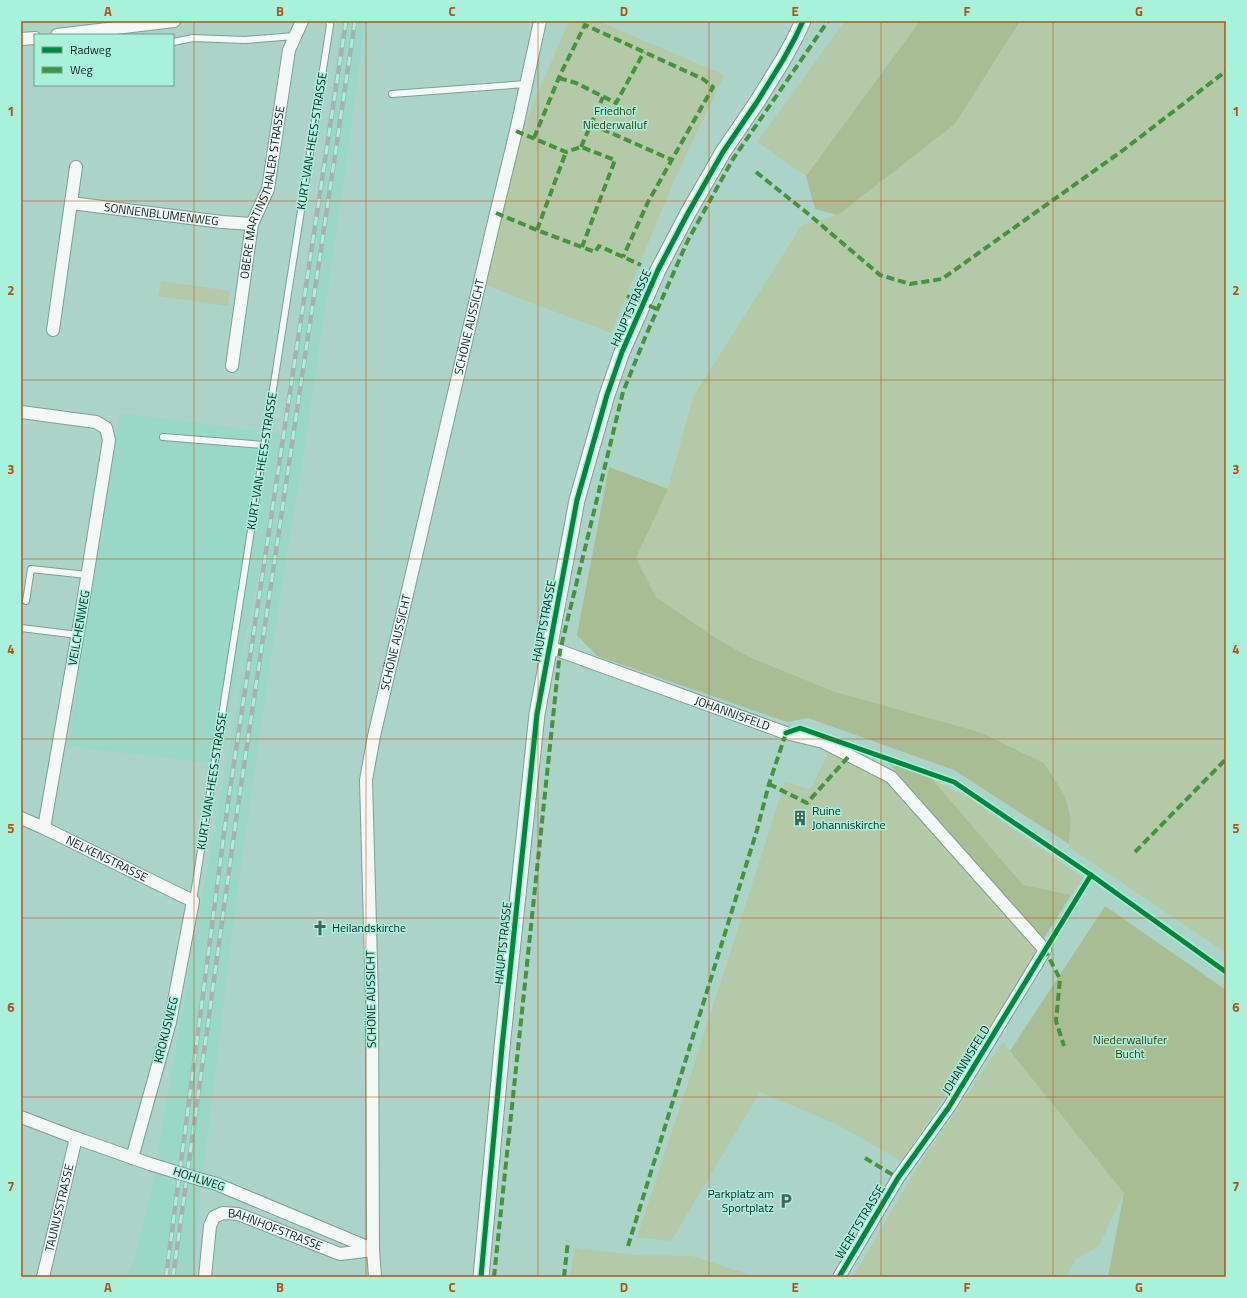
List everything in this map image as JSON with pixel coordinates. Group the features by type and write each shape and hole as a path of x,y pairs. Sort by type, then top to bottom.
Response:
{"street":[{"path":"65,34 174,21"},
{"name":"OBERE MARTINSTHALER STRASSE","path":"232,366 252,224 268,189 289,50 302,21"},
{"name":"SCHÖNE AUSSICHT","path":"375,1277 373,1250 372,999 366,780 374,736 516,131 540,21"},
{"name":"HAUPTSTRASSE","path":"783,60 790,21"},
{"name":"HAUPTSTRASSE","path":"481,1277 502,1046 537,714 577,500 607,395 622,352 658,270 688,213 723,152 783,60 803,21"},
{"path":"21,39 34,38"},
{"path":"53,330 76,167"},
{"name":"SONNENBLUMENWEG","path":"71,203 222,222 252,224"},
{"name":"VEILCHENWEG","path":"21,412 96,422 106,428 108,440 78,635 44,828"},
{"name":"JOHANNISFELD","path":"549,647 786,733 823,742 891,777 1045,950 949,1107 898,1178"},
{"name":"NELKENSTRASSE","path":"21,818 193,902"},
{"name":"KROKUSWEG","path":"132,1158 170,1022 193,902"},
{"name":"HOHLWEG","path":"21,1117 132,1158 202,1180 214,1182 373,1250"},
{"name":"TAUNUSSTRASSE","path":"43,1277 76,1138"},
{"name":"WERFTSTRASSE","path":"839,1277 898,1178"},
{"name":"BAHNHOFSTRASSE","path":"205,1277 210,1226 214,1217 223,1213 238,1214 340,1254 373,1250"}],"lane":[{"name":"KURT-VAN-HEES-STRASSE","path":"193,902 330,25 329,21"},
{"path":"174,42 193,38 245,40 295,36"},
{"path":"392,94 526,84"},
{"path":"163,437 264,445"},
{"path":"26,601 31,569 87,575"},
{"path":"21,628 78,635"}],"shaded area":[{"path":"341,21 365,21 344,180 307,431 272,649 235,910 200,1197 195,1277 125,1277 135,1257 152,1186 267,536 309,256"},
{"path":"120,413 281,434 266,536 219,764 68,746"}],"green space":[{"name":"Friedhof Niederwalluf","path":"569,21 597,21 603,23 724,75 673,183 611,333 485,285 521,133"},
{"path":"845,21 920,21 806,176 757,142"},
{"path":"920,21 1020,21 955,124 838,215 815,209 806,176"},
{"path":"1020,21 1226,21 1226,953 1069,847 1071,819 1065,796 1044,763 835,692 749,657 711,635 656,597 636,558 668,489 693,397 802,225 838,215 955,124"},
{"path":"161,281 230,291 228,306 158,296"},
{"path":"609,467 668,489 636,558 656,597 711,635 749,657 835,692 979,732 1044,763 1065,796 1071,819 1069,844 954,770 808,718 787,722 597,656 577,635"},
{"path":"829,752 890,781 1041,951 902,1161 834,1123 760,1092 671,1241 637,1237 785,782 810,789"},
{"path":"888,762 932,779 1023,885 1071,895 1042,941"},
{"path":"932,779 969,798 1083,878 1071,895 1023,885"},
{"name":"Niederwallufer Bucht","path":"1105,906 1226,990 1226,1277 1108,1277 1124,1193 1010,1051"},
{"path":"1003,1042 1124,1193 1099,1246 1076,1259 1066,1277 853,1277 917,1168"},
{"path":"575,1248 634,1255 692,1256 754,1277 570,1277"}],"railway":[{"path":"166,1277 228,803 346,21"},
{"path":"173,1277 238,806 355,21"}],"marked path":[{"path":"494,1277 560,651 623,392 688,240 733,159 828,21"},
{"path":"534,138 560,75 585,25 703,79 713,87 648,202 623,257"},
{"path":"559,78 576,83 616,103 644,52"},
{"path":"756,172 880,275 910,284 942,279 1122,151 1226,71"},
{"path":"581,147 603,97"},
{"path":"591,124 672,160"},
{"path":"516,131 566,152 581,147 615,160 582,247"},
{"path":"537,230 566,152"},
{"path":"496,213 595,252 599,246 641,265"},
{"path":"627,296 657,309"},
{"path":"628,1246 757,830 769,784 786,733 789,732"},
{"path":"769,784 807,803 849,756"},
{"path":"1135,852 1226,759"},
{"path":"1046,949 1045,950 1060,979 1056,1021 1064,1046"},
{"path":"865,1158 898,1178"},
{"path":"564,1277 568,1241"}],"cycle path":[{"path":"481,1277 502,1047 537,714 577,500 607,395 622,352 658,270 688,213 723,152 783,60 803,21"},
{"path":"786,733 800,728 954,782 1091,875 1226,972"},
{"path":"839,1277 898,1178 949,1107 1091,875"}],"place":[{"name":"Ruine Johanniskirche","path":"800,818"},
{"name":"Heilandskirche","path":"320,928"},
{"name":"Parkplatz am Sportplatz","path":"786,1201"}]}
